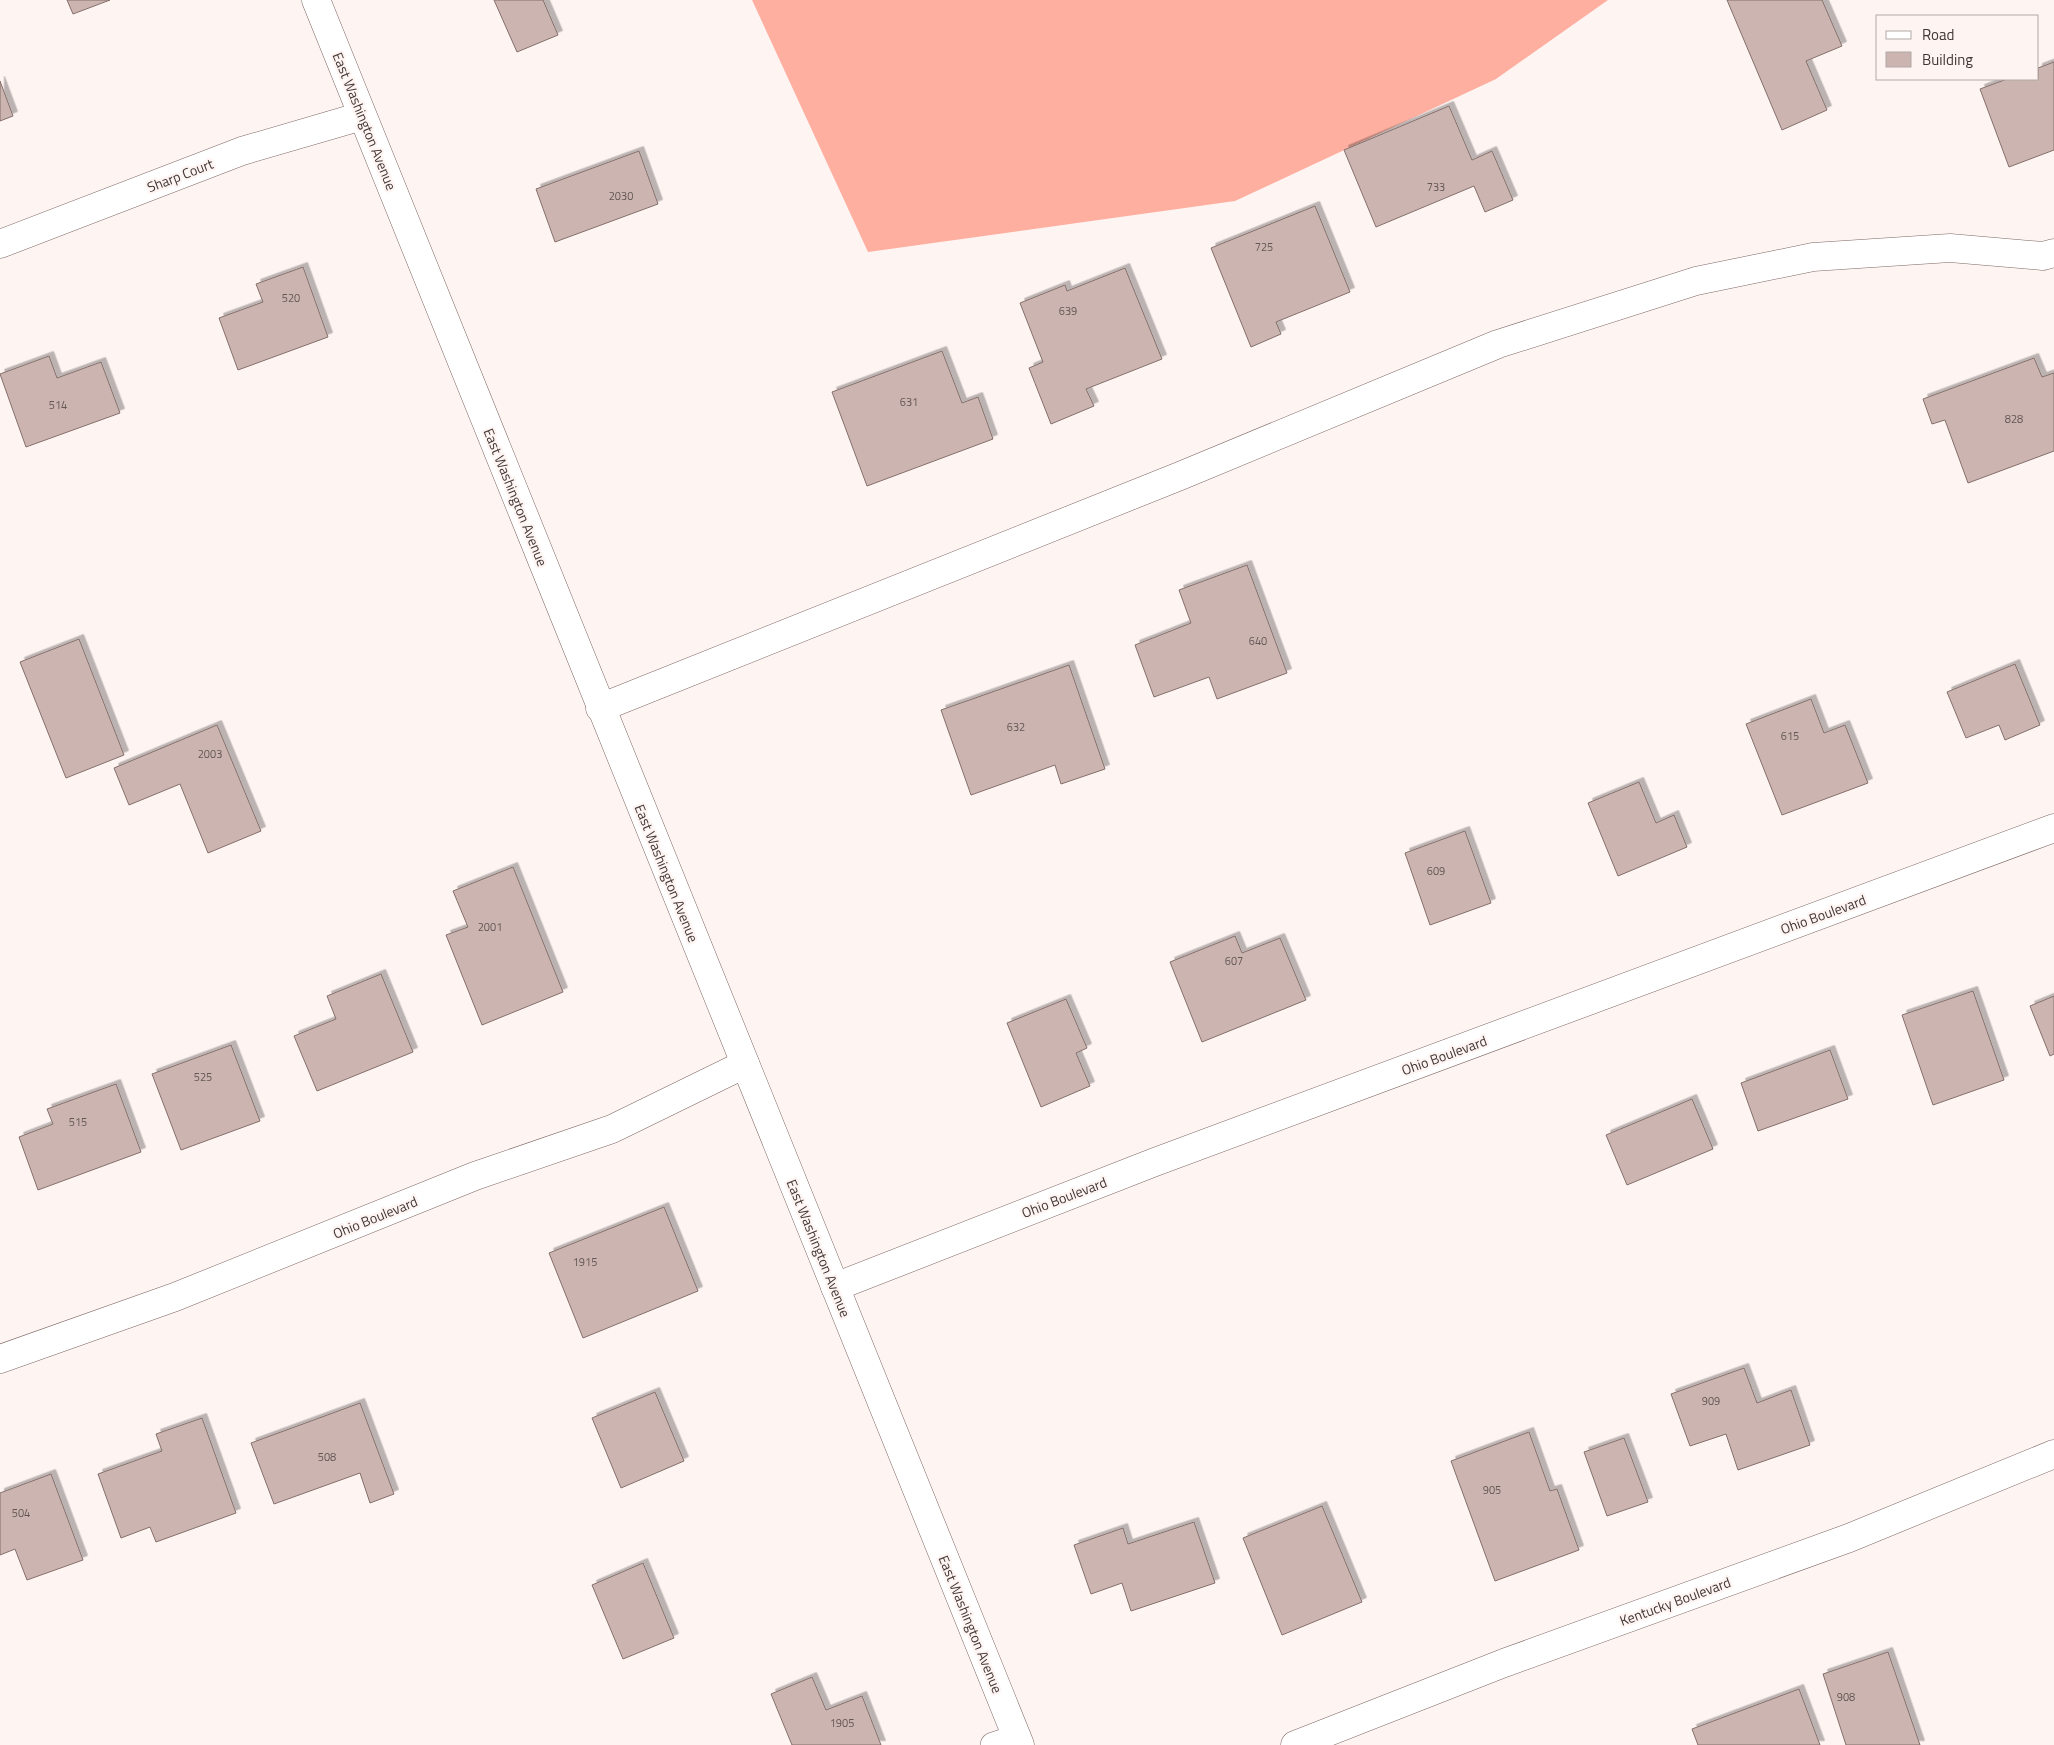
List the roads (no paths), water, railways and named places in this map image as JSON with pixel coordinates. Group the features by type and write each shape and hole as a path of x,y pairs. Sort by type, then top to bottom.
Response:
{"street":[{"name":"East Washington Avenue","path":"316,0 600,708 836,1287 1010,1742"},
{"name":"Sharp Court","path":"0,244 242,150 362,116"},
{"path":"600,708 1180,476 1498,344 1687,284 1813,257 1950,248 2043,256 2054,253"},
{"name":"Ohio Boulevard","path":"836,1287 1155,1162 2054,828"},
{"name":"Ohio Boulevard","path":"0,1359 175,1297 475,1176 612,1129 745,1064"},
{"name":"Kentucky Boulevard","path":"1295,1745 1504,1663 1850,1538 2054,1454"}]}
